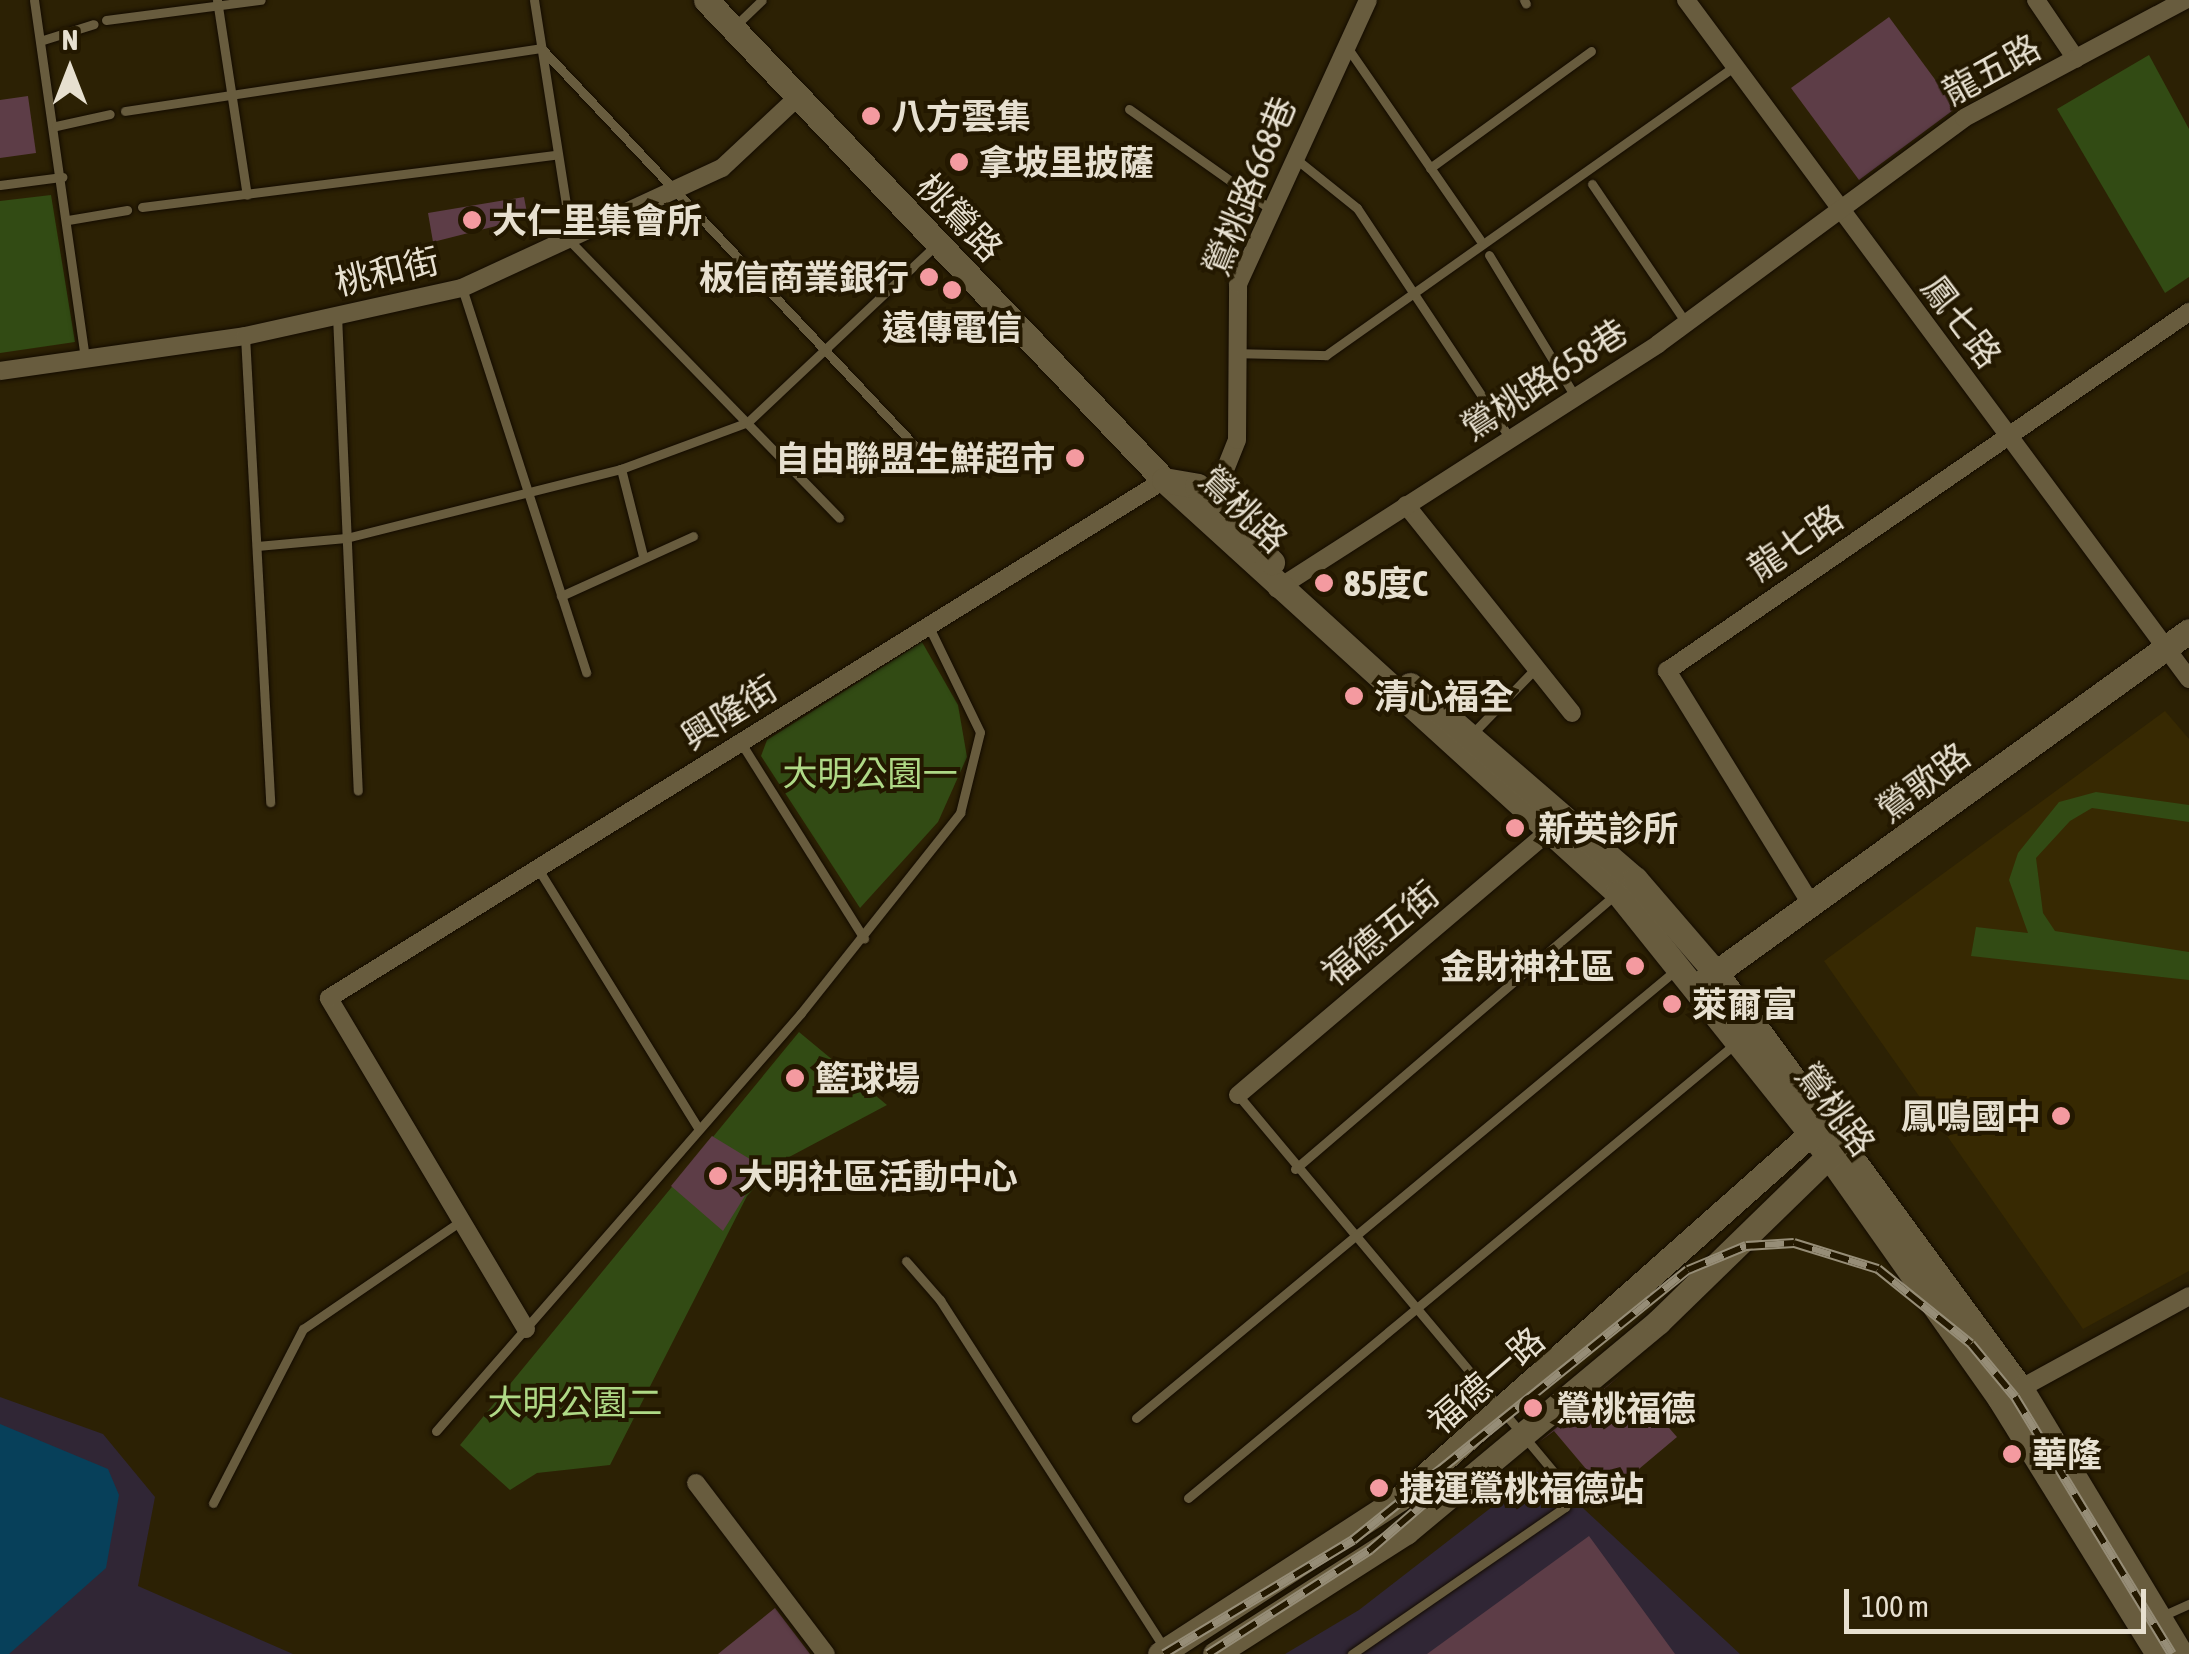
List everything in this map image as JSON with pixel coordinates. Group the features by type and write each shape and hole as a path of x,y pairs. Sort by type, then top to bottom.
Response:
{"main road":[{"name":"桃鶯路","path":"706,0 1164,480"},
{"name":"鶯桃路","path":"1164,480 1197,486 1209,511 1283,584 1627,886 1707,980 1836,1148 2010,1394 2150,1621 2181,1654"},
{"name":"鶯桃路","path":"1283,584 1469,737 1556,826"},
{"name":"鶯歌路","path":"1707,980 1814,907 2189,631"},
{"name":"福德一路","path":"1163,1652 1360,1528 1500,1415 1819,1126"},
{"name":"福德一路","path":"1215,1654 1354,1570 1519,1438 1658,1322 1836,1148"},
{"name":"鶯桃路","path":"2150,1621 2158,1654"}],"street":[{"name":"鶯桃路668巷","path":"1209,511 1236,440 1234,353 1238,284 1292,156 1368,0"},
{"name":"鳳七路","path":"1686,0 2189,679"},
{"path":"2036,0 2076,59"},
{"name":"龍五路","path":"1838,210 1964,118 2185,0"},
{"name":"桃和街","path":"0,371 246,336 462,288 572,243 674,186 722,168 798,97"},
{"name":"鶯桃路658巷","path":"1283,584 1576,398 1686,323 1838,210"},
{"name":"龍七路","path":"1814,907 1668,671 2006,433 2189,312"},
{"name":"興隆街","path":"462,1220 329,998 540,872 741,742 1164,480"},
{"path":"1406,505 1572,713"},
{"name":"福德五街","path":"1238,1095 1556,826"},
{"path":"462,1220 526,1329"},
{"path":"2010,1394 2189,1296"},
{"path":"696,1483 826,1654"}],"lane":[{"path":"34,0 56,126 85,360"},
{"path":"106,20 261,0"},
{"path":"534,0 555,155 572,243 839,518"},
{"path":"733,28 762,0"},
{"path":"218,3 247,195"},
{"path":"43,40 94,24"},
{"path":"1345,45 1480,240"},
{"path":"125,111 541,48"},
{"path":"541,48 932,464"},
{"path":"1430,168 1591,51"},
{"path":"1234,353 1326,356 1480,240 1736,66"},
{"path":"1129,109 1270,209"},
{"path":"56,126 110,114"},
{"path":"142,207 555,155"},
{"path":"1292,156 1356,208 1511,440"},
{"path":"0,185 62,177"},
{"path":"1592,184 1686,323"},
{"path":"68,220 126,210"},
{"path":"257,546 346,538 621,469 748,422 829,352 937,244"},
{"path":"1489,255 1576,398"},
{"path":"462,288 586,673"},
{"path":"337,315 358,792"},
{"path":"246,336 270,802"},
{"path":"621,469 643,556"},
{"path":"560,596 694,536"},
{"path":"436,1431 864,938 960,813 976,767 980,732 928,626"},
{"path":"1469,737 1536,668"},
{"path":"741,742 864,938"},
{"path":"540,872 698,1129"},
{"path":"1295,1169 1627,886"},
{"path":"1136,1418 1689,958"},
{"path":"1188,1498 1416,1314 1748,1032"},
{"path":"1238,1095 1519,1438 1568,1490 1565,1506 1352,1654"},
{"path":"212,1502 303,1329 462,1220"},
{"path":"906,1261 940,1300 1163,1652"},
{"path":"2150,1621 2189,1604"}],"shaded area":[{"name":"鳳鳴國中","path":"2165,711 2189,739 2189,1271 2083,1329 1824,961"},
{"path":"0,1397 103,1434 155,1497 138,1586 293,1654 0,1654"},
{"path":"1541,1469 1740,1654 1285,1654 1359,1610"}],"green space":[{"path":"2149,55 2189,129 2189,277 2165,293 2057,109"},
{"path":"51,195 75,342 0,353 0,201"},
{"name":"大明公園一","path":"922,642 958,705 967,757 938,822 860,908 761,756 767,740"},
{"path":"2096,792 2189,805 2189,822 2092,808 2070,821 2036,858 2043,913 2055,931 2189,952 2189,980 1971,956 1976,927 2028,933 2009,880 2018,853 2059,802"},
{"name":"大明公園二","path":"799,1032 887,1105 776,1164 747,1196 610,1465 537,1473 510,1490 460,1445"}],"water":[{"path":"0,1424 108,1469 119,1495 106,1568 9,1654 0,1654"}],"building":[{"path":"1889,17 1956,108 1859,180 1791,88"},
{"path":"28,96 36,153 0,158 0,100"},
{"name":"大仁里集會所","path":"524,197 528,218 433,242 428,213"},
{"name":"大明社區活動中心","path":"712,1136 763,1167 723,1231 671,1186"},
{"path":"1623,1373 1596,1396 1622,1427 1649,1405 1677,1437 1608,1495 1554,1431 1539,1442"},
{"path":"1589,1536 1675,1654 1427,1654"},
{"path":"775,1608 810,1654 718,1654"}],"railway":[{"path":"1164,1654 1353,1540 1688,1270 1746,1246 1794,1243 1878,1269 1971,1344 2015,1397 2172,1654"},
{"path":"1208,1654 1370,1550 1451,1480"}],"place":[{"name":"八方雲集","path":"871,116"},
{"name":"拿坡里披薩","path":"959,162"},
{"name":"大仁里集會所","path":"472,220"},
{"name":"板信商業銀行","path":"929,277"},
{"name":"遠傳電信","path":"952,290"},
{"name":"自由聯盟生鮮超市","path":"1075,458"},
{"name":"85度C","path":"1324,583"},
{"name":"清心福全","path":"1354,696"},
{"name":"新英診所","path":"1515,828"},
{"name":"金財神社區","path":"1635,966"},
{"name":"萊爾富","path":"1672,1004"},
{"name":"籃球場","path":"795,1078"},
{"name":"鳳鳴國中","path":"2061,1116"},
{"name":"大明社區活動中心","path":"718,1176"},
{"name":"鶯桃福德","path":"1533,1408"},
{"name":"華隆","path":"2012,1454"},
{"name":"捷運鶯桃福德站","path":"1379,1488"}]}
